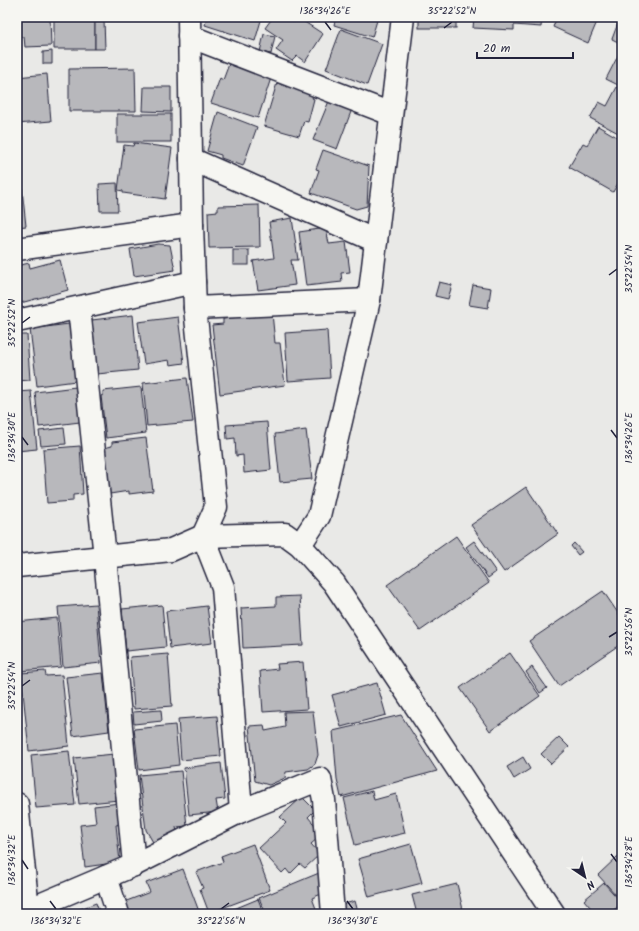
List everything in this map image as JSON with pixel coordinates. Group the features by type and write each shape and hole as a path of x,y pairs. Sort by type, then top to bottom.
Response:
{"street":[{"path":"300,545 319,516 369,300 403,17"},
{"path":"241,811 223,587 203,536 216,507 194,282 189,27 392,114"},
{"path":"191,159 376,241"},
{"path":"17,249 192,225"},
{"path":"17,322 194,282"},
{"path":"196,308 369,300"},
{"path":"79,308 105,557 134,865"},
{"path":"17,566 171,550 203,536 285,534 300,545 334,582 554,914"},
{"path":"17,804 23,912 134,865 241,811 320,779 324,800 333,914"},
{"path":"106,877 118,914"}],"building":[{"path":"17,17 50,17 51,46 25,47 24,37 17,37"},
{"path":"54,17 76,17 76,20 95,20 95,49 54,49"},
{"path":"207,17 262,17 255,41 205,25"},
{"path":"273,17 287,17 294,22 297,17 323,34 305,62 297,56 292,61 276,50 283,40 265,28"},
{"path":"336,17 378,17 372,37 334,25"},
{"path":"419,17 456,17 456,28 419,28"},
{"path":"474,17 542,17 541,27 514,25 514,30 473,28"},
{"path":"557,17 599,17 588,43 553,27"},
{"path":"95,20 104,20 105,49 95,49"},
{"path":"618,23 622,24 622,44 612,39"},
{"path":"341,29 382,44 367,85 326,69"},
{"path":"264,34 275,36 271,54 260,52"},
{"path":"622,48 622,87 606,79"},
{"path":"52,51 52,64 43,64 43,52"},
{"path":"229,64 271,78 258,118 211,103 220,78 223,80"},
{"path":"135,68 136,111 69,111 69,69"},
{"path":"47,74 51,121 17,124 17,77"},
{"path":"277,83 314,94 308,122 304,121 299,136 264,126"},
{"path":"144,87 171,87 171,112 143,111"},
{"path":"617,87 622,89 622,135 590,118 599,102 607,106"},
{"path":"329,101 352,109 337,149 313,140"},
{"path":"218,112 257,127 243,166 221,158 221,155 207,151"},
{"path":"117,114 171,114 171,142 117,142"},
{"path":"598,126 622,140 622,176 613,192 569,167 583,143 587,145"},
{"path":"134,143 172,148 165,199 123,193 123,191 118,190 124,145 133,146"},
{"path":"323,150 369,166 367,206 356,209 311,193 319,170 316,169"},
{"path":"17,170 20,170 26,226 17,227"},
{"path":"117,183 118,211 100,211 99,184"},
{"path":"259,205 260,247 209,248 208,212 218,211 218,206"},
{"path":"292,218 298,260 291,260 295,285 258,290 253,261 274,258 269,222"},
{"path":"326,228 329,244 346,242 350,272 341,273 342,282 306,286 299,232"},
{"path":"158,244 170,245 175,270 134,276 130,249"},
{"path":"233,250 249,250 249,265 233,265"},
{"path":"60,260 68,290 17,304 17,266 29,263 30,268"},
{"path":"439,282 452,285 448,299 435,296"},
{"path":"473,285 491,288 488,308 469,305"},
{"path":"272,313 275,343 280,343 285,385 220,394 212,325 223,324 223,319"},
{"path":"133,315 138,370 97,374 92,320"},
{"path":"178,317 184,363 170,365 169,360 144,364 138,322"},
{"path":"69,324 76,381 37,386 30,329"},
{"path":"327,330 330,378 288,381 285,333"},
{"path":"17,335 27,335 30,380 17,381"},
{"path":"187,378 193,422 147,426 143,383"},
{"path":"76,387 80,422 39,427 35,392"},
{"path":"141,387 146,433 106,438 101,396 103,395 103,391"},
{"path":"31,391 37,449 17,451 17,392"},
{"path":"267,422 271,470 244,473 243,455 236,456 235,438 227,439 226,425"},
{"path":"64,428 66,444 41,446 39,431"},
{"path":"306,430 312,479 280,482 275,434"},
{"path":"146,438 153,491 129,494 129,491 110,494 104,448 112,446 112,442"},
{"path":"80,446 83,494 73,495 73,501 47,503 43,449"},
{"path":"526,487 558,534 504,572 471,525"},
{"path":"456,536 489,583 420,631 387,585"},
{"path":"474,541 496,572 488,578 466,547"},
{"path":"574,543 582,552 578,555 571,546"},
{"path":"603,591 622,619 622,643 559,686 529,641"},
{"path":"300,596 303,645 243,648 241,608 276,606 276,597"},
{"path":"96,604 101,663 63,667 58,607"},
{"path":"162,605 166,647 126,651 122,609"},
{"path":"207,606 212,643 170,648 166,611"},
{"path":"57,618 61,667 21,671 17,622"},
{"path":"510,653 540,696 490,731 460,688"},
{"path":"168,654 172,706 134,709 130,657"},
{"path":"303,662 307,709 263,712 260,671 278,669 277,664"},
{"path":"532,667 547,688 540,693 526,672"},
{"path":"45,671 46,676 62,675 69,746 29,751 21,673"},
{"path":"103,673 109,731 73,736 66,677"},
{"path":"377,683 386,715 341,727 332,695"},
{"path":"161,710 162,721 134,724 133,712"},
{"path":"313,711 318,755 315,764 308,769 286,772 285,778 269,785 255,781 249,726 264,725 265,731 285,727 284,712"},
{"path":"401,715 437,771 341,797 337,779 333,731"},
{"path":"217,716 221,756 181,760 178,719"},
{"path":"175,725 179,765 139,770 134,729"},
{"path":"559,737 569,747 551,764 541,754"},
{"path":"69,751 75,805 36,808 31,755"},
{"path":"114,754 119,800 79,804 74,758"},
{"path":"523,757 530,769 514,779 507,767"},
{"path":"221,763 225,799 216,800 218,812 189,815 184,768"},
{"path":"181,771 187,826 176,827 177,832 154,844 146,830 139,775"},
{"path":"372,791 374,800 396,794 405,833 355,845 344,798"},
{"path":"302,797 315,810 308,817 318,829 314,833 318,838 311,844 320,854 305,868 300,864 290,874 286,869 282,873 259,848 286,823 280,817"},
{"path":"120,803 122,824 116,825 120,862 85,867 80,825 96,823 94,806"},
{"path":"253,844 270,890 209,913 200,889 203,888 196,872 223,862 221,856"},
{"path":"411,844 422,883 369,897 358,859"},
{"path":"617,857 622,863 622,889 616,895 598,875"},
{"path":"183,869 200,914 128,914 124,902 150,892 146,883"},
{"path":"319,873 321,894 312,898 318,914 266,914 259,898"},
{"path":"604,883 622,903 609,914 596,914 584,900"},
{"path":"457,884 464,914 417,914 412,895"},
{"path":"622,891 622,901 617,896"},
{"path":"258,899 264,914 222,914"},
{"path":"355,901 358,912 353,914 343,914 341,905"},
{"path":"96,903 100,914 67,914"}]}
